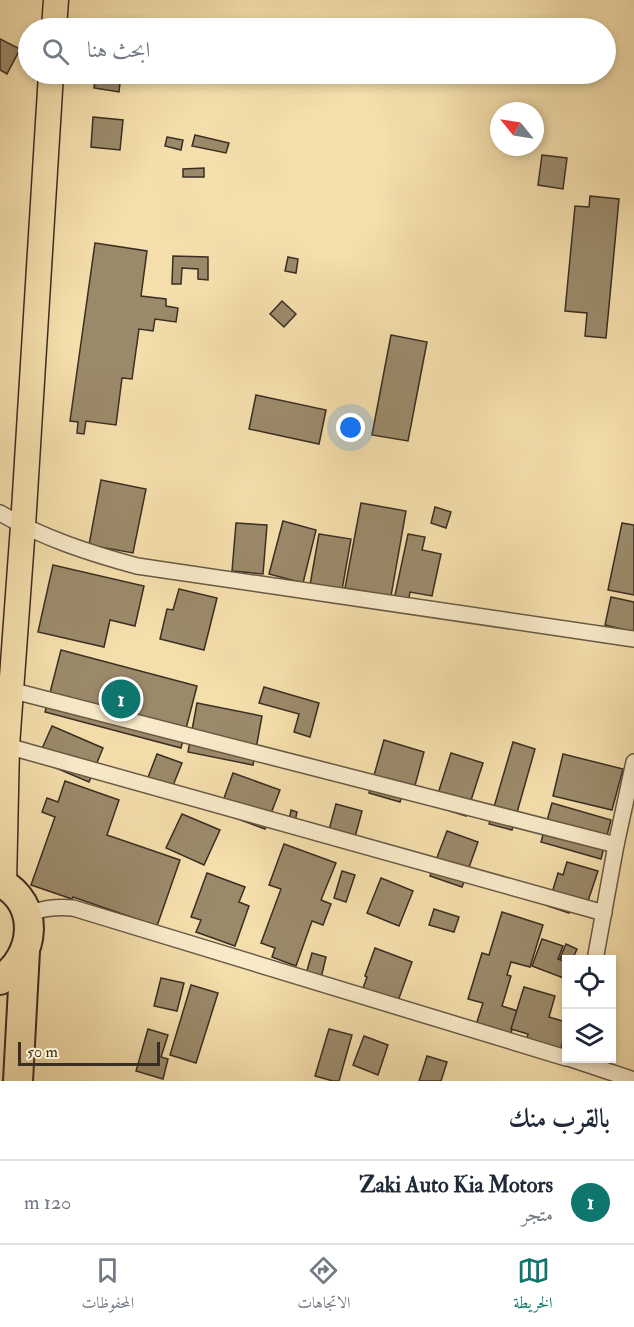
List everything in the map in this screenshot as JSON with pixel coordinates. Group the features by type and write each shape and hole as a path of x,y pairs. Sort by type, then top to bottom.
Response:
{"highway":[{"path":"2,883 14,892 21,902 29,926 25,951 18,1081"},
{"path":"0,980 11,972 25,951"}],"main road":[{"path":"55,18 56,0"},
{"path":"2,883 10,690 23,526 50,84"}],"street":[{"path":"0,513 61,543 136,566 634,639"},
{"path":"10,690 616,845"},
{"path":"7,746 604,913"},
{"path":"596,955 634,762"},
{"path":"26,914 59,906 73,908 562,1056"},
{"path":"584,1063 634,1080"}],"building":[{"path":"0,39 18,48 18,53 7,74 0,70"},
{"path":"95,84 120,84 119,92 94,88"},
{"path":"93,117 123,120 120,150 91,147"},
{"path":"195,135 229,143 226,153 192,146"},
{"path":"167,137 183,140 181,150 165,146"},
{"path":"542,156 567,158 563,189 538,185"},
{"path":"204,168 204,177 183,177 183,169"},
{"path":"590,196 619,199 606,338 585,336 587,313 565,311 575,206 589,207"},
{"path":"95,243 147,251 141,296 166,299 166,306 178,308 176,322 155,319 153,331 139,329 132,379 122,378 116,425 86,421 84,434 77,433 78,422 70,421"},
{"path":"173,256 208,257 208,280 198,279 198,269 182,268 181,284 172,284"},
{"path":"288,257 298,259 296,273 285,271"},
{"path":"282,301 296,314 284,327 270,314"},
{"path":"391,335 427,342 408,441 372,435"},
{"path":"256,395 326,410 319,444 249,429"},
{"path":"101,480 146,489 133,553 89,545"},
{"path":"361,503 406,511 391,596 345,588"},
{"path":"435,507 451,512 446,528 431,523"},
{"path":"283,521 316,530 303,583 269,574"},
{"path":"236,523 267,525 263,574 232,571"},
{"path":"622,523 634,525 634,595 608,590"},
{"path":"319,534 351,539 342,590 310,585"},
{"path":"408,534 425,537 422,550 441,554 432,596 410,592 408,603 394,600"},
{"path":"53,565 144,586 135,626 110,620 104,647 38,632"},
{"path":"179,589 217,598 204,650 160,639 167,609 173,610"},
{"path":"611,597 634,602 634,632 605,625"},
{"path":"61,650 197,686 181,748 45,712"},
{"path":"264,687 319,703 310,737 294,732 299,714 259,703"},
{"path":"197,703 262,716 253,765 188,752"},
{"path":"52,726 103,748 89,782 37,760"},
{"path":"384,740 424,752 413,793 403,791 400,802 369,793"},
{"path":"513,742 535,749 512,830 489,824"},
{"path":"451,753 483,763 466,816 434,806"},
{"path":"157,754 182,763 172,788 144,788"},
{"path":"563,754 623,769 612,810 553,796"},
{"path":"233,773 280,790 265,829 219,812"},
{"path":"65,781 119,800 107,835 180,860 157,926 31,885 55,817 42,812 47,798 58,802"},
{"path":"552,803 611,820 601,859 541,842"},
{"path":"336,804 362,811 352,848 326,841"},
{"path":"291,810 297,812 294,827 288,826"},
{"path":"182,814 220,830 204,865 166,848"},
{"path":"447,831 478,842 462,887 430,876"},
{"path":"284,844 336,863 321,900 331,904 323,925 312,921 296,966 272,957 275,948 261,943 281,889 269,885"},
{"path":"567,862 598,871 588,901 574,897 569,913 548,906 558,873 563,875"},
{"path":"342,871 355,875 346,902 334,898"},
{"path":"207,873 245,887 239,902 249,906 235,946 196,932 201,920 191,917"},
{"path":"381,878 413,891 399,926 367,913"},
{"path":"434,909 459,917 454,932 429,925"},
{"path":"502,912 543,925 530,967 511,962 507,975 511,976 502,1006 518,1011 509,1039 475,1028 483,1003 468,999 482,953 489,955"},
{"path":"542,939 563,946 558,959 562,960 562,977 532,966"},
{"path":"566,944 577,949 574,955 562,955 562,959 560,958"},
{"path":"375,948 412,962 398,1001 363,988"},
{"path":"312,953 326,957 321,978 306,974"},
{"path":"161,978 184,983 177,1011 154,1006"},
{"path":"191,985 218,993 196,1063 170,1055"},
{"path":"524,987 555,996 549,1017 562,1021 560,1052 526,1042 528,1034 511,1029"},
{"path":"148,1029 168,1035 161,1057 168,1059 163,1079 136,1071"},
{"path":"329,1029 352,1035 339,1081 315,1076"},
{"path":"364,1036 388,1045 378,1075 353,1065"},
{"path":"427,1056 447,1062 441,1081 419,1081"}],"place":[{"name":"Zaki Auto Kia Motors","path":"121,699"}]}
